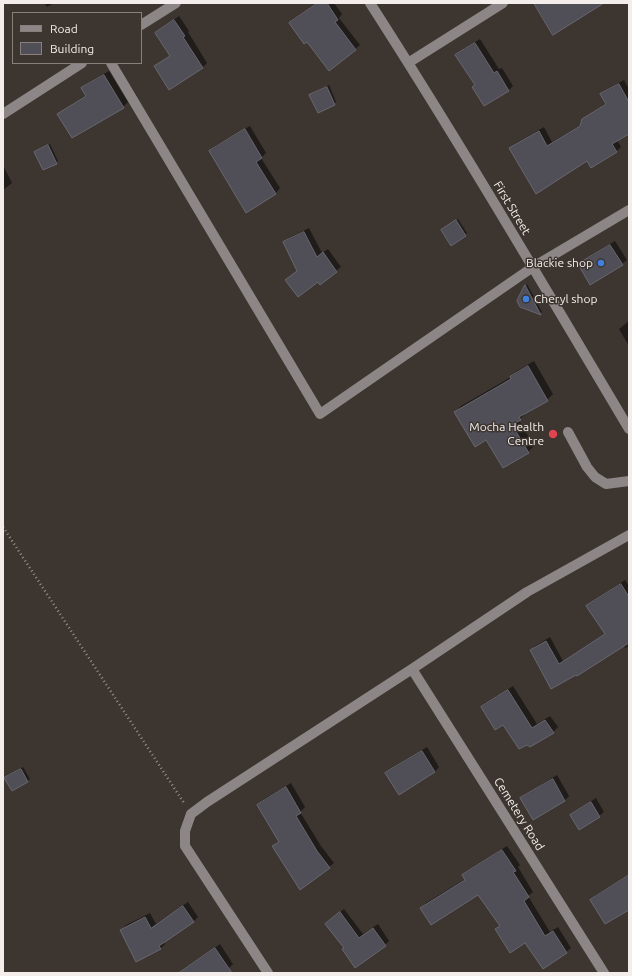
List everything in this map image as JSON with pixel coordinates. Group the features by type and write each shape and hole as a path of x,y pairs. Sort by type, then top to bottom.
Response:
{"street":[{"path":"142,24 176,3"},
{"name":"First Street","path":"370,3 533,267 629,429"},
{"path":"408,63 503,3"},
{"path":"3,114 80,64"},
{"path":"111,64 320,414 533,267 629,210"},
{"path":"568,432 587,467 595,477 606,484 629,481"},
{"path":"268,973 185,846 185,831 191,814 527,592 629,535"},
{"name":"Cemetery Road","path":"412,669 604,973"}],"path":[{"path":"3,527 191,814"}],"building":[{"path":"318,3 327,3 338,20 335,22 356,50 329,71 307,42 304,44 289,23"},
{"path":"534,3 604,3 553,35"},
{"path":"174,20 203,68 169,90 154,66 170,56 155,33"},
{"path":"475,43 494,73 497,71 509,91 484,106 472,87 475,85 455,55"},
{"path":"104,75 124,108 72,138 57,114 86,96 81,88"},
{"path":"619,84 629,102 629,134 612,144 617,152 591,168 587,161 536,194 509,148 539,131 547,146 580,126 582,119 606,104 600,94"},
{"path":"327,87 335,105 318,113 309,95"},
{"path":"245,129 262,158 256,162 276,194 246,213 209,151"},
{"path":"48,145 57,164 43,170 34,152"},
{"path":"456,220 466,236 451,246 441,230"},
{"path":"304,232 317,257 323,252 337,272 320,285 318,282 298,297 285,280 297,271 283,242"},
{"path":"610,245 623,265 590,285 578,264"},
{"path":"525,285 541,315 520,307 517,301"},
{"path":"528,366 548,401 519,417 521,420 512,425 529,453 503,468 486,440 475,447 454,412 511,379 510,377"},
{"path":"621,584 629,597 629,643 577,676 576,675 551,689 530,650 546,641 559,664 605,634 586,606"},
{"path":"508,690 532,728 545,720 554,733 530,747 527,745 519,749 503,725 495,730 481,707"},
{"path":"422,751 435,772 399,795 385,773"},
{"path":"21,769 28,782 12,791 4,778"},
{"path":"553,779 565,801 533,820 520,798"},
{"path":"286,787 301,813 296,816 317,851 330,868 300,890 272,846 279,842 257,805"},
{"path":"591,802 600,817 579,830 570,815"},
{"path":"502,850 516,871 513,872 529,897 524,901 545,936 553,931 567,953 543,969 525,943 510,953 495,929 500,926 478,895 431,925 420,908 465,880 462,875"},
{"path":"629,875 629,910 605,924 590,900"},
{"path":"183,906 194,922 159,946 161,949 136,962 120,930 145,917 151,928"},
{"path":"340,912 359,938 373,928 386,946 355,968 342,949 344,948 325,924"},
{"path":"215,948 232,973 179,973"}],"place":[{"name":"Blackie shop","path":"601,263"},
{"name":"Cheryl shop","path":"526,299"},
{"name":"Mocha Health Centre","path":"553,434"}]}
